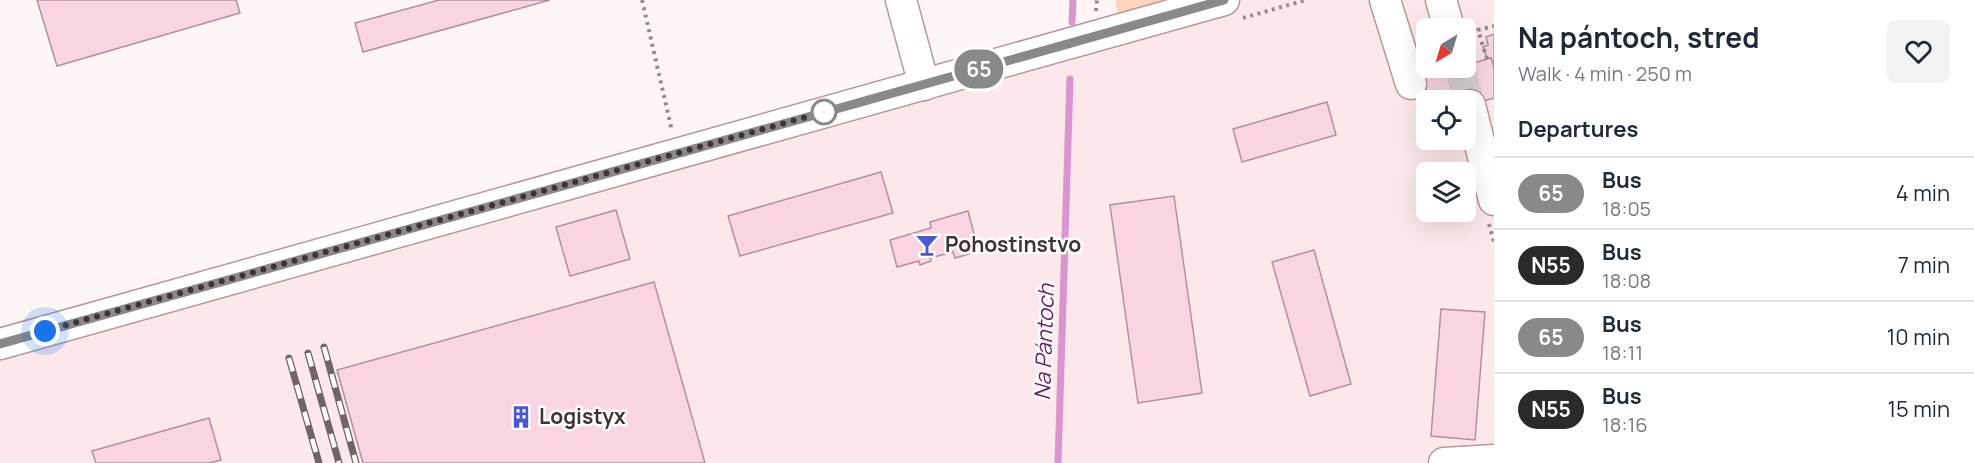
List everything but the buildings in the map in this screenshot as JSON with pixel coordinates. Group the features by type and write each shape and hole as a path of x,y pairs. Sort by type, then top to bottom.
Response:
{"street":[{"path":"901,0 924,85"},
{"path":"0,344 1224,0"},
{"path":"1385,0 1411,84"},
{"path":"1441,0 1446,18"},
{"path":"1476,116 1486,135 1486,207"},
{"path":"1444,463 1494,460"}],"path":[{"path":"642,0 677,153"},
{"path":"1486,59 1478,30 1494,26"}],"shaded area":[{"path":"1116,0 1175,0 1117,16"},
{"path":"1227,0 1494,0 1494,463 0,463 0,344"}],"waterway":[{"name":"Na Pántoch","path":"1072,22 1073,0"},
{"name":"Na Pántoch","path":"1058,463 1070,79"}],"tunnel":[{"path":"1463,78 1466,90"}],"railway":[{"path":"324,347 356,463"},
{"path":"308,353 339,463"},
{"path":"289,358 319,463"}],"bus line":[{"name":"65","path":"0,344 1224,0"}],"place":[{"name":"Pohostinstvo","path":"927,245"},
{"name":"Logistyx","path":"521,417"}],"route":[{"path":"45,331 824,112"}]}
